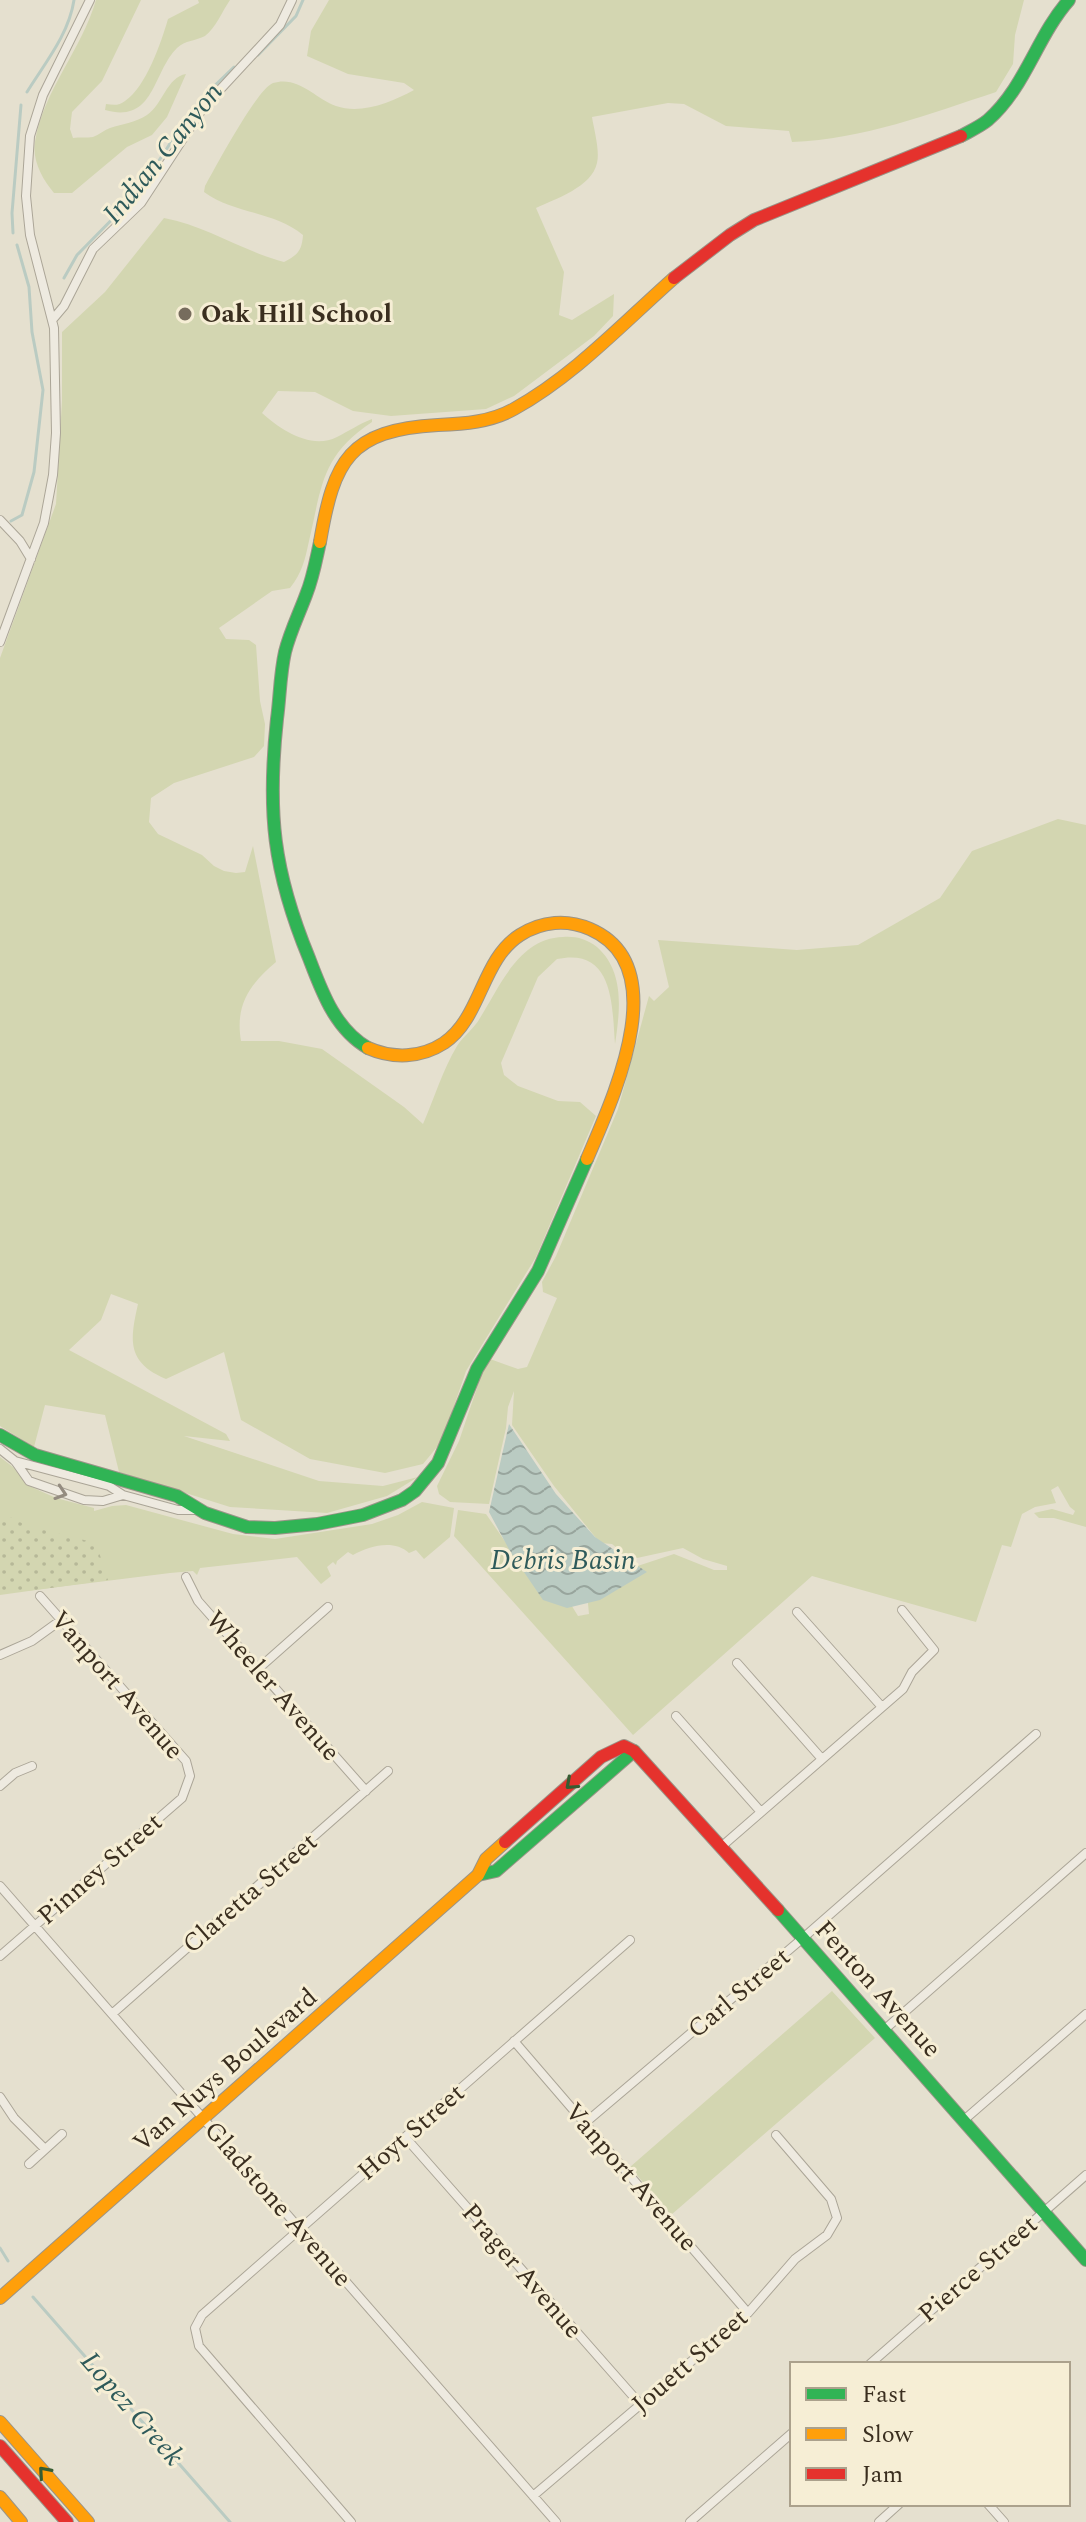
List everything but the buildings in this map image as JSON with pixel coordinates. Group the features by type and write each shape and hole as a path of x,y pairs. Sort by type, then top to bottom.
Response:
{"main road":[{"path":"0,1435 35,1455 177,1496 196,1510 240,1525 284,1528 372,1513 400,1502 419,1487 449,1444 479,1365 546,1257 616,1090 630,1033 633,981 628,963 611,942 581,925 561,922 538,926 518,936 505,948 450,1038 422,1053 406,1056 377,1051 351,1037 333,1012 303,946 285,891 275,843 271,784 285,650 314,572 332,486 339,468 362,442 392,429 485,422 507,414 593,352 696,261 750,223 978,127 998,108 1039,41 1069,0"},
{"name":"Van Nuys Boulevard","path":"0,2298 478,1875 486,1859 528,1822 612,1750 624,1746 634,1751 496,1871 478,1875"},
{"name":"Fenton Avenue","path":"634,1751 1086,2260"},
{"path":"528,1822 538,1835"},
{"path":"0,2422 88,2522"},
{"path":"0,2446 67,2522"},
{"path":"0,2500 20,2522"}],"street":[{"path":"0,642 44,523 53,475 57,407 53,319 30,235 26,196 30,136 43,95 90,0"},
{"path":"53,319 64,306 93,249 141,203 203,108 280,25 292,0"},
{"path":"0,520 20,541 31,559"},
{"path":"0,1449 15,1461 29,1481 95,1502 123,1495"},
{"path":"15,1461 109,1486 123,1495 178,1510 196,1510"},
{"name":"Wheeler Avenue","path":"186,1577 198,1601 366,1791"},
{"name":"Vanport Avenue","path":"40,1596 186,1761 190,1776"},
{"path":"258,1669 328,1607"},
{"path":"721,1847 903,1689 912,1672 934,1650 902,1610"},
{"path":"797,1612 882,1707"},
{"path":"0,1655 32,1641 61,1620"},
{"path":"737,1663 822,1759"},
{"path":"676,1716 761,1812"},
{"name":"Carl Street","path":"585,2123 1036,1734"},
{"path":"0,1786 15,1773 32,1766"},
{"name":"Claretta Street","path":"112,2014 388,1771"},
{"name":"Pinney Street","path":"0,1956 182,1798 190,1776"},
{"path":"884,2030 1086,1853"},
{"name":"Gladstone Avenue","path":"0,1886 556,2522"},
{"name":"Hoyt Street","path":"351,2522 199,2346 195,2328 202,2315 630,1940"},
{"path":"964,2120 1086,2014"},
{"name":"Vanport Avenue","path":"514,2041 748,2313"},
{"path":"0,2097 14,2118 45,2149"},
{"path":"29,2164 62,2134"},
{"name":"Jouett Street","path":"533,2496 748,2313 795,2259 827,2235 837,2218 831,2199 776,2135"},
{"name":"Prager Avenue","path":"405,2137 640,2404"},
{"name":"Pierce Street","path":"872,2362 1086,2175"},
{"path":"690,2522 790,2435"},
{"path":"879,2522 897,2506"},
{"path":"990,2506 1004,2522"}],"green space":[{"path":"96,0 141,0 102,81 72,112 70,129 73,138 93,137 143,117 152,110 174,80 186,74 167,117 152,135 127,147 72,193 54,193 35,156 39,123 82,36"},
{"path":"198,0 230,0 209,33 177,48 143,103 134,110 105,110 106,104 120,104 140,86 152,64 168,19 199,3"},
{"path":"329,0 1024,0 1015,35 1013,64 996,92 871,131 792,142 789,131 726,126 684,104 668,103 592,117 598,152 594,171 572,191 536,208 564,272 559,315 572,320 614,294 613,316 594,336 514,396 486,409 391,416 353,411 315,392 278,391 262,413 287,431 317,441 337,437 372,419 372,422 342,447 326,474 304,560 290,588 272,591 219,628 226,639 249,640 256,645 265,724 264,746 254,757 174,783 151,798 149,822 158,834 202,855 224,871 245,872 253,846 276,962 251,988 242,1006 241,1041 279,1041 322,1049 423,1124 457,1046 478,1022 512,966 534,946 548,939 563,937 589,942 606,957 618,992 615,1044 610,997 600,970 590,962 576,958 557,959 538,977 501,1063 504,1075 518,1086 558,1101 580,1102 596,1116 536,1257 466,1371 442,1441 423,1464 385,1473 310,1459 241,1420 224,1352 166,1379 144,1365 137,1357 133,1339 138,1304 111,1294 101,1320 69,1350 226,1434 230,1441 184,1436 319,1481 383,1486 418,1477 387,1496 327,1513 230,1507 119,1472 105,1415 45,1405 34,1447 0,1426 0,658 56,504 62,401 62,332 105,292 164,218 284,262 298,252 303,235 292,227 228,205 204,192 247,113 273,83 291,82 336,106 356,109 386,103 414,90 404,83 348,74 307,56 311,31"},
{"path":"1058,819 1086,825 1086,1527 1054,1518 1039,1518 1034,1513 1052,1509 1073,1515 1075,1511 1058,1486 1051,1490 1056,1503 1035,1507 1022,1514 1011,1547 1002,1545 976,1622 812,1576 633,1735 454,1536 458,1510 486,1514 538,1589 567,1598 578,1616 589,1614 586,1583 674,1554 714,1570 727,1570 727,1566 703,1559 683,1548 614,1563 617,1548 612,1544 600,1543 554,1486 512,1425 514,1391 508,1407 489,1504 450,1502 439,1494 437,1486 459,1441 482,1373 490,1359 518,1369 527,1367 557,1298 543,1292 542,1282 618,1109 649,996 654,1001 669,987 658,940 797,950 858,945 940,898 972,851"},
{"path":"0,1457 13,1467 27,1485 56,1498 94,1508 94,1511 126,1505 233,1534 275,1539 372,1524 422,1502 454,1508 450,1537 424,1559 416,1550 409,1553 389,1545 353,1555 348,1552 336,1565 333,1562 327,1567 331,1576 321,1584 297,1557 200,1568 197,1575 193,1571 170,1573 26,1591 0,1554"},
{"path":"0,1512 28,1526 96,1543 108,1580 0,1595"},
{"path":"832,1991 875,2038 671,2215 630,2167"}],"water":[{"name":"Debris Basin","path":"509,1424 556,1494 595,1537 647,1572 600,1600 567,1608 543,1600 511,1553 489,1512"}],"waterway":[{"name":"Lopez Creek","path":"27,92 62,36 74,0"},
{"path":"258,55 296,16 303,0"},
{"name":"Indian Canyon","path":"64,278 77,255 138,193 205,95 234,67"},
{"name":"Lopez Creek","path":"13,233 21,105"},
{"name":"Lopez Creek","path":"11,521 22,515 34,472 43,390 32,332 29,287 17,245"},
{"name":"Lopez Creek","path":"0,2248 8,2261"},
{"name":"Lopez Creek","path":"33,2297 230,2522"}],"traffic: fast":[{"path":"961,136 985,122 1001,107 1069,0"},
{"path":"320,542 311,582 289,637 282,669 274,752 273,813 280,869 297,927 338,1020 368,1048"},
{"path":"0,1435 35,1455 177,1496 205,1513 247,1527 317,1524 363,1515 402,1500 415,1491 438,1463 477,1369 538,1271 587,1159"},
{"path":"478,1875 496,1871 634,1751"},
{"path":"778,1910 1086,2260"}],"traffic: slow":[{"path":"320,542 325,514 340,470 365,443 408,428 477,422 514,409 578,365 674,278"},
{"path":"368,1048 387,1054 407,1055 435,1048 457,1032 497,959 520,935 555,923 590,929 616,947 629,972 633,1002 630,1036 622,1070 587,1159"},
{"path":"0,2298 478,1875 486,1859 505,1842"},
{"path":"0,2422 88,2522"},
{"path":"0,2497 21,2522"}],"traffic: jam":[{"path":"674,278 754,220 961,136"},
{"path":"505,1842 601,1757 624,1746 634,1751 778,1910"},
{"path":"0,2446 67,2522"}],"place":[{"name":"Oak Hill School","path":"185,314"}]}
